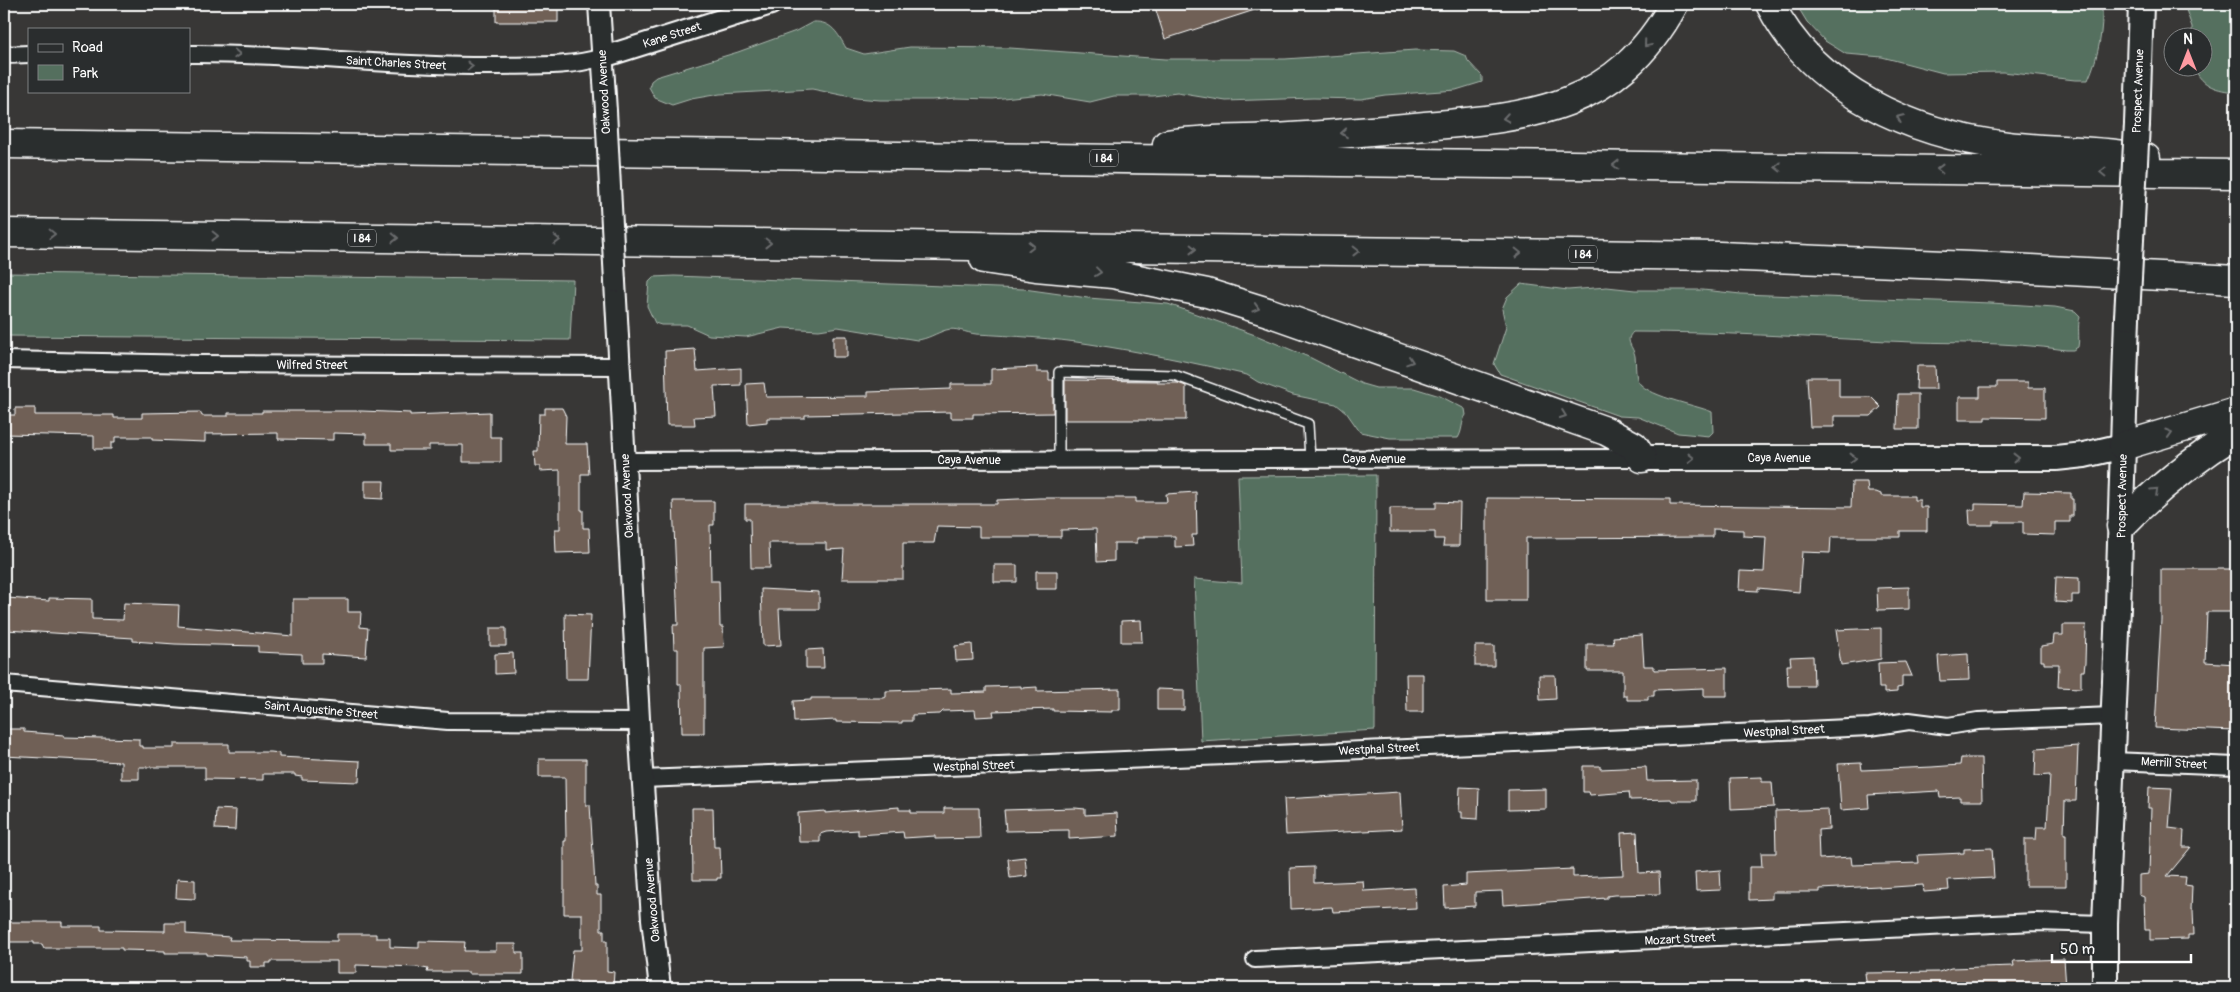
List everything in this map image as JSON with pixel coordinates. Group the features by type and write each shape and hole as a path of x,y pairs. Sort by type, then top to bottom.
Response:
{"highway":[{"path":"1101,158 1143,148 1189,141 1341,134 1496,120 1542,110 1588,92 1626,66 1656,32 1674,4"},
{"path":"1770,4 1794,43 1827,76 1863,100 1912,123 1946,134 1990,144 2128,155 2174,164 2204,174"},
{"name":"I 84","path":"4,144 2236,174"},
{"name":"I 84","path":"4,233 1719,256 1986,266 2236,280"},
{"path":"930,245 1014,265 1089,271 1138,278 1232,300 1606,431 1634,446 1642,458"},
{"path":"2123,446 2236,412"},
{"path":"2121,526 2143,503 2179,471 2236,433"}],"main road":[{"name":"Prospect Avenue","path":"2105,988 2105,924 2121,526 2127,317 2141,4"},
{"name":"Caya Avenue","path":"1642,458 2056,458 2084,455 2123,446"}],"street":[{"name":"Oakwood Avenue","path":"599,4 642,779 652,919 660,988"},
{"name":"Kane Street","path":"603,58 771,4"},
{"name":"Saint Charles Street","path":"190,54 231,53 440,66 567,65 603,58"},
{"path":"4,54 28,54"},
{"name":"Wilfred Street","path":"4,360 209,364 620,366"},
{"name":"Caya Avenue","path":"625,461 1642,458"},
{"name":"Saint Augustine Street","path":"4,684 448,720 639,722"},
{"name":"Westphal Street","path":"642,779 1251,755 1830,729 1870,727 1908,721 1948,726 1978,720 2114,716"},
{"name":"Merrill Street","path":"2112,761 2236,766"},
{"name":"Mozart Street","path":"1254,959 2035,922 2105,924"}],"lane":[{"path":"1059,459 1059,372 1174,375 1206,385 1308,424 1310,459"}],"green space":[{"path":"1796,4 2102,4 2102,24 2098,52 2088,80 2003,72 1943,73 1882,57 1846,54 1825,41 1807,22"},
{"path":"2184,4 2236,4 2236,92 2211,86 2201,78 2212,78 2212,28 2192,27"},
{"path":"813,22 820,22 830,26 837,33 846,48 864,54 910,47 1010,48 1165,59 1285,59 1415,50 1454,51 1466,56 1468,61 1482,76 1482,82 1456,90 1385,95 1361,99 1313,98 1226,101 1177,93 1153,96 1114,96 1090,102 1042,94 993,99 880,100 856,98 812,89 720,94 691,99 672,105 655,98 649,87 651,81 656,77 738,52 796,31"},
{"path":"4,273 573,280 570,340 4,336"},
{"path":"674,276 1024,289 1088,298 1168,304 1258,336 1311,358 1362,384 1376,388 1414,388 1440,396 1465,409 1466,415 1458,438 1390,438 1360,432 1346,412 1336,404 1293,395 1258,382 1247,375 1149,354 1062,340 976,334 953,329 917,340 838,327 819,330 783,328 746,337 709,335 687,325 661,325 655,323 647,306 649,282 654,277"},
{"path":"1521,284 1568,290 1607,287 1635,290 1703,290 1741,294 2055,307 2075,311 2080,316 2079,343 2078,347 2073,350 2066,350 2000,344 1633,332 1630,335 1629,341 1635,356 1637,379 1641,385 1659,395 1712,412 1713,432 1709,436 1678,433 1638,417 1619,416 1500,374 1494,364 1506,327 1502,309 1507,297"},
{"path":"1376,475 1375,730 1201,741 1194,579 1242,583 1238,476"}],"building":[{"path":"496,4 558,4 558,22 496,22"},
{"path":"1154,4 1264,4 1264,7 1165,39"},
{"path":"833,336 847,336 847,357 833,357"},
{"path":"695,349 697,371 741,368 741,385 714,386 716,416 694,417 695,425 667,425 665,351"},
{"path":"1917,366 1935,366 1936,389 1916,389"},
{"path":"1037,367 1037,372 1049,372 1049,380 1053,380 1053,413 973,414 973,418 951,418 951,412 805,415 805,418 767,418 767,422 748,424 746,384 764,383 766,397 868,396 868,392 951,389 951,384 991,384 991,369"},
{"path":"1807,377 1839,377 1839,397 1871,397 1881,407 1871,416 1834,416 1834,427 1810,427"},
{"path":"1065,380 1178,383 1186,386 1186,420 1065,420"},
{"path":"1997,382 2028,382 2028,388 2045,388 2045,418 1985,417 1985,420 1959,420 1959,397 1980,397 1980,387 1997,387"},
{"path":"1898,394 1918,394 1918,429 1897,429"},
{"path":"15,408 35,408 35,415 114,415 114,418 142,418 142,413 200,412 202,416 228,416 228,413 262,413 262,411 362,411 410,413 410,415 490,412 490,437 501,437 501,462 463,462 463,445 429,445 429,450 391,450 391,444 366,444 366,434 333,433 333,440 278,439 278,433 205,434 205,442 152,440 152,437 115,437 115,443 111,443 111,449 94,449 94,436 4,434 4,415 15,415"},
{"path":"545,408 562,408 566,416 565,444 587,444 589,474 581,474 581,510 583,510 583,528 589,528 590,552 556,553 555,529 560,529 560,470 540,471 540,466 535,466 534,451 538,451 539,414 545,414"},
{"path":"365,481 384,481 383,499 365,498"},
{"path":"1852,482 1867,482 1868,492 1876,492 1881,494 1881,496 1914,496 1914,500 1920,500 1920,507 1927,507 1927,531 1900,531 1900,537 1831,537 1830,553 1802,552 1799,592 1758,588 1758,591 1739,590 1740,571 1764,572 1766,537 1743,536 1743,530 1713,529 1713,537 1526,538 1526,600 1487,600 1487,498 1670,499 1670,505 1851,507"},
{"path":"1196,492 1197,535 1192,535 1193,546 1175,547 1175,536 1144,536 1144,538 1137,538 1137,543 1114,543 1114,561 1097,562 1096,529 1061,530 1061,537 979,537 979,527 937,526 934,543 903,543 903,579 842,579 844,549 826,550 826,543 769,543 770,568 751,568 750,519 745,519 745,504 997,504 997,500 1040,498 1136,498 1136,502 1167,502 1166,494"},
{"path":"2024,492 2071,493 2073,516 2070,516 2070,522 2055,522 2055,535 2023,534 2023,522 1993,522 1993,525 1970,525 1969,510 1975,510 1975,504 2023,505"},
{"path":"673,501 714,501 714,525 710,525 711,581 719,581 720,627 723,627 724,647 704,648 704,733 682,733 681,684 678,684 678,649 674,649 673,625 678,625"},
{"path":"1436,502 1460,503 1459,546 1443,546 1444,539 1435,539 1435,532 1390,532 1390,508 1436,508"},
{"path":"994,565 1017,565 1017,582 994,582"},
{"path":"2161,569 2236,569 2236,612 2207,612 2205,662 2236,664 2236,731 2155,728 2161,620"},
{"path":"1036,571 1057,571 1057,589 1036,589"},
{"path":"2056,577 2079,578 2079,595 2072,595 2072,603 2055,602"},
{"path":"1909,587 1909,609 1878,610 1877,588"},
{"path":"761,589 819,592 819,609 779,609 781,645 763,646"},
{"path":"7,598 49,601 49,598 92,599 92,619 123,620 124,603 179,605 178,626 293,636 293,599 348,599 348,612 361,612 360,627 368,628 366,657 322,654 322,663 302,663 302,654 258,652 258,646 175,644 133,641 133,638 6,630"},
{"path":"565,614 591,615 588,679 566,679"},
{"path":"1141,620 1142,642 1121,642 1121,621"},
{"path":"2063,625 2086,625 2085,663 2084,671 2081,671 2081,688 2058,687 2059,664 2044,664 2044,661 2041,661 2041,646 2053,644 2054,635 2063,635"},
{"path":"490,628 506,628 506,646 490,646"},
{"path":"1881,628 1881,659 1841,665 1836,630"},
{"path":"1642,635 1644,666 1654,666 1654,670 1727,668 1727,696 1704,696 1704,688 1654,690 1654,696 1648,696 1648,700 1627,700 1627,696 1623,696 1623,671 1587,671 1587,644 1614,644 1613,637"},
{"path":"972,644 973,660 956,661 955,646"},
{"path":"1475,646 1494,646 1494,666 1475,666"},
{"path":"823,649 824,668 806,668 806,650"},
{"path":"513,653 514,673 495,674 495,654"},
{"path":"1968,654 1969,680 1940,681 1938,656"},
{"path":"1813,656 1814,686 1788,686 1787,665 1791,665 1790,657"},
{"path":"1906,662 1912,676 1902,676 1902,687 1897,688 1897,692 1884,693 1884,688 1879,688 1878,663"},
{"path":"1406,674 1423,674 1423,712 1407,712"},
{"path":"1539,675 1555,675 1556,699 1540,700"},
{"path":"1021,686 1021,688 1037,687 1037,691 1120,689 1120,710 1112,710 1112,712 1053,711 1053,709 993,711 994,716 976,717 975,710 943,711 940,714 912,715 912,721 902,721 902,723 836,722 836,720 794,722 793,701 811,700 811,698 884,698 886,697 886,691 951,689 951,693 986,692 986,687"},
{"path":"1157,689 1184,690 1184,710 1157,710"},
{"path":"4,729 24,729 24,732 64,735 64,737 139,739 139,746 143,746 143,748 174,748 174,744 229,744 229,752 271,752 279,753 279,757 360,761 359,782 302,780 302,777 295,776 295,774 263,774 263,780 205,779 205,767 139,767 139,779 121,779 121,762 4,756"},
{"path":"2078,746 2076,801 2065,801 2066,886 2025,886 2025,839 2036,839 2037,827 2047,827 2050,775 2035,776 2036,749"},
{"path":"1961,758 1981,758 1982,801 1960,801 1960,797 1940,798 1939,791 1868,795 1869,808 1841,810 1838,764 1861,763 1862,770 1932,767 1960,765"},
{"path":"539,759 586,759 586,805 590,805 595,886 597,886 597,895 601,895 601,930 604,930 604,941 607,941 607,971 614,972 613,988 577,988 577,981 570,981 573,950 582,950 582,914 564,914 565,777 539,777"},
{"path":"1583,766 1600,766 1600,769 1646,767 1647,781 1696,780 1696,801 1672,801 1671,799 1630,800 1629,792 1590,795 1589,792 1583,792"},
{"path":"1762,777 1762,782 1772,782 1774,807 1731,809 1730,778"},
{"path":"1460,787 1479,788 1478,819 1462,818 1462,812 1459,812"},
{"path":"2149,787 2172,788 2169,828 2184,830 2183,847 2191,847 2167,876 2186,877 2185,885 2192,886 2191,910 2193,910 2194,935 2188,935 2188,939 2150,940 2150,930 2145,930 2144,897 2139,895 2139,875 2149,874 2151,808 2148,808"},
{"path":"1546,789 1546,809 1508,810 1508,790"},
{"path":"1400,792 1402,829 1286,835 1284,799"},
{"path":"899,807 899,810 911,810 911,813 944,813 944,808 979,808 980,838 935,839 935,836 904,838 903,832 858,835 858,830 826,832 820,834 820,842 799,842 798,813 825,811 825,813"},
{"path":"692,808 713,808 714,847 720,847 721,878 717,878 717,880 693,880"},
{"path":"216,809 236,810 235,830 215,829"},
{"path":"1085,809 1085,815 1117,813 1118,836 1069,839 1069,830 1006,831 1004,810"},
{"path":"1828,809 1829,829 1818,830 1819,859 1851,857 1852,865 1919,863 1918,855 1964,853 1964,849 1992,848 1994,878 1948,880 1949,890 1924,892 1923,885 1879,888 1879,886 1820,889 1820,892 1772,892 1772,899 1749,900 1749,867 1762,867 1761,853 1776,853 1775,811"},
{"path":"1637,832 1639,873 1659,872 1660,894 1614,895 1607,896 1607,898 1503,905 1502,891 1475,892 1475,906 1445,908 1444,887 1466,885 1466,874 1573,869 1573,877 1623,875 1621,833"},
{"path":"1025,857 1027,876 1010,878 1008,859"},
{"path":"1314,867 1314,883 1363,881 1364,891 1415,888 1416,908 1333,912 1332,907 1291,909 1290,868"},
{"path":"1720,870 1721,890 1696,891 1695,872"},
{"path":"177,879 195,880 195,899 176,898"},
{"path":"4,922 62,922 62,926 101,926 101,930 165,931 165,923 186,923 186,934 230,937 229,940 337,941 337,934 376,934 376,938 390,938 390,947 419,948 419,941 465,942 464,951 496,951 496,944 516,944 516,953 523,953 523,974 427,972 428,969 418,967 356,965 356,973 337,973 337,961 271,961 271,963 266,963 266,967 250,967 250,961 247,961 247,957 207,955 207,953 165,953 165,951 122,950 122,948 44,948 42,944 34,944 34,942 4,942"},
{"path":"2064,959 2066,988 1867,988 1865,973 1939,972 1951,968 2014,966 2013,961"}]}
